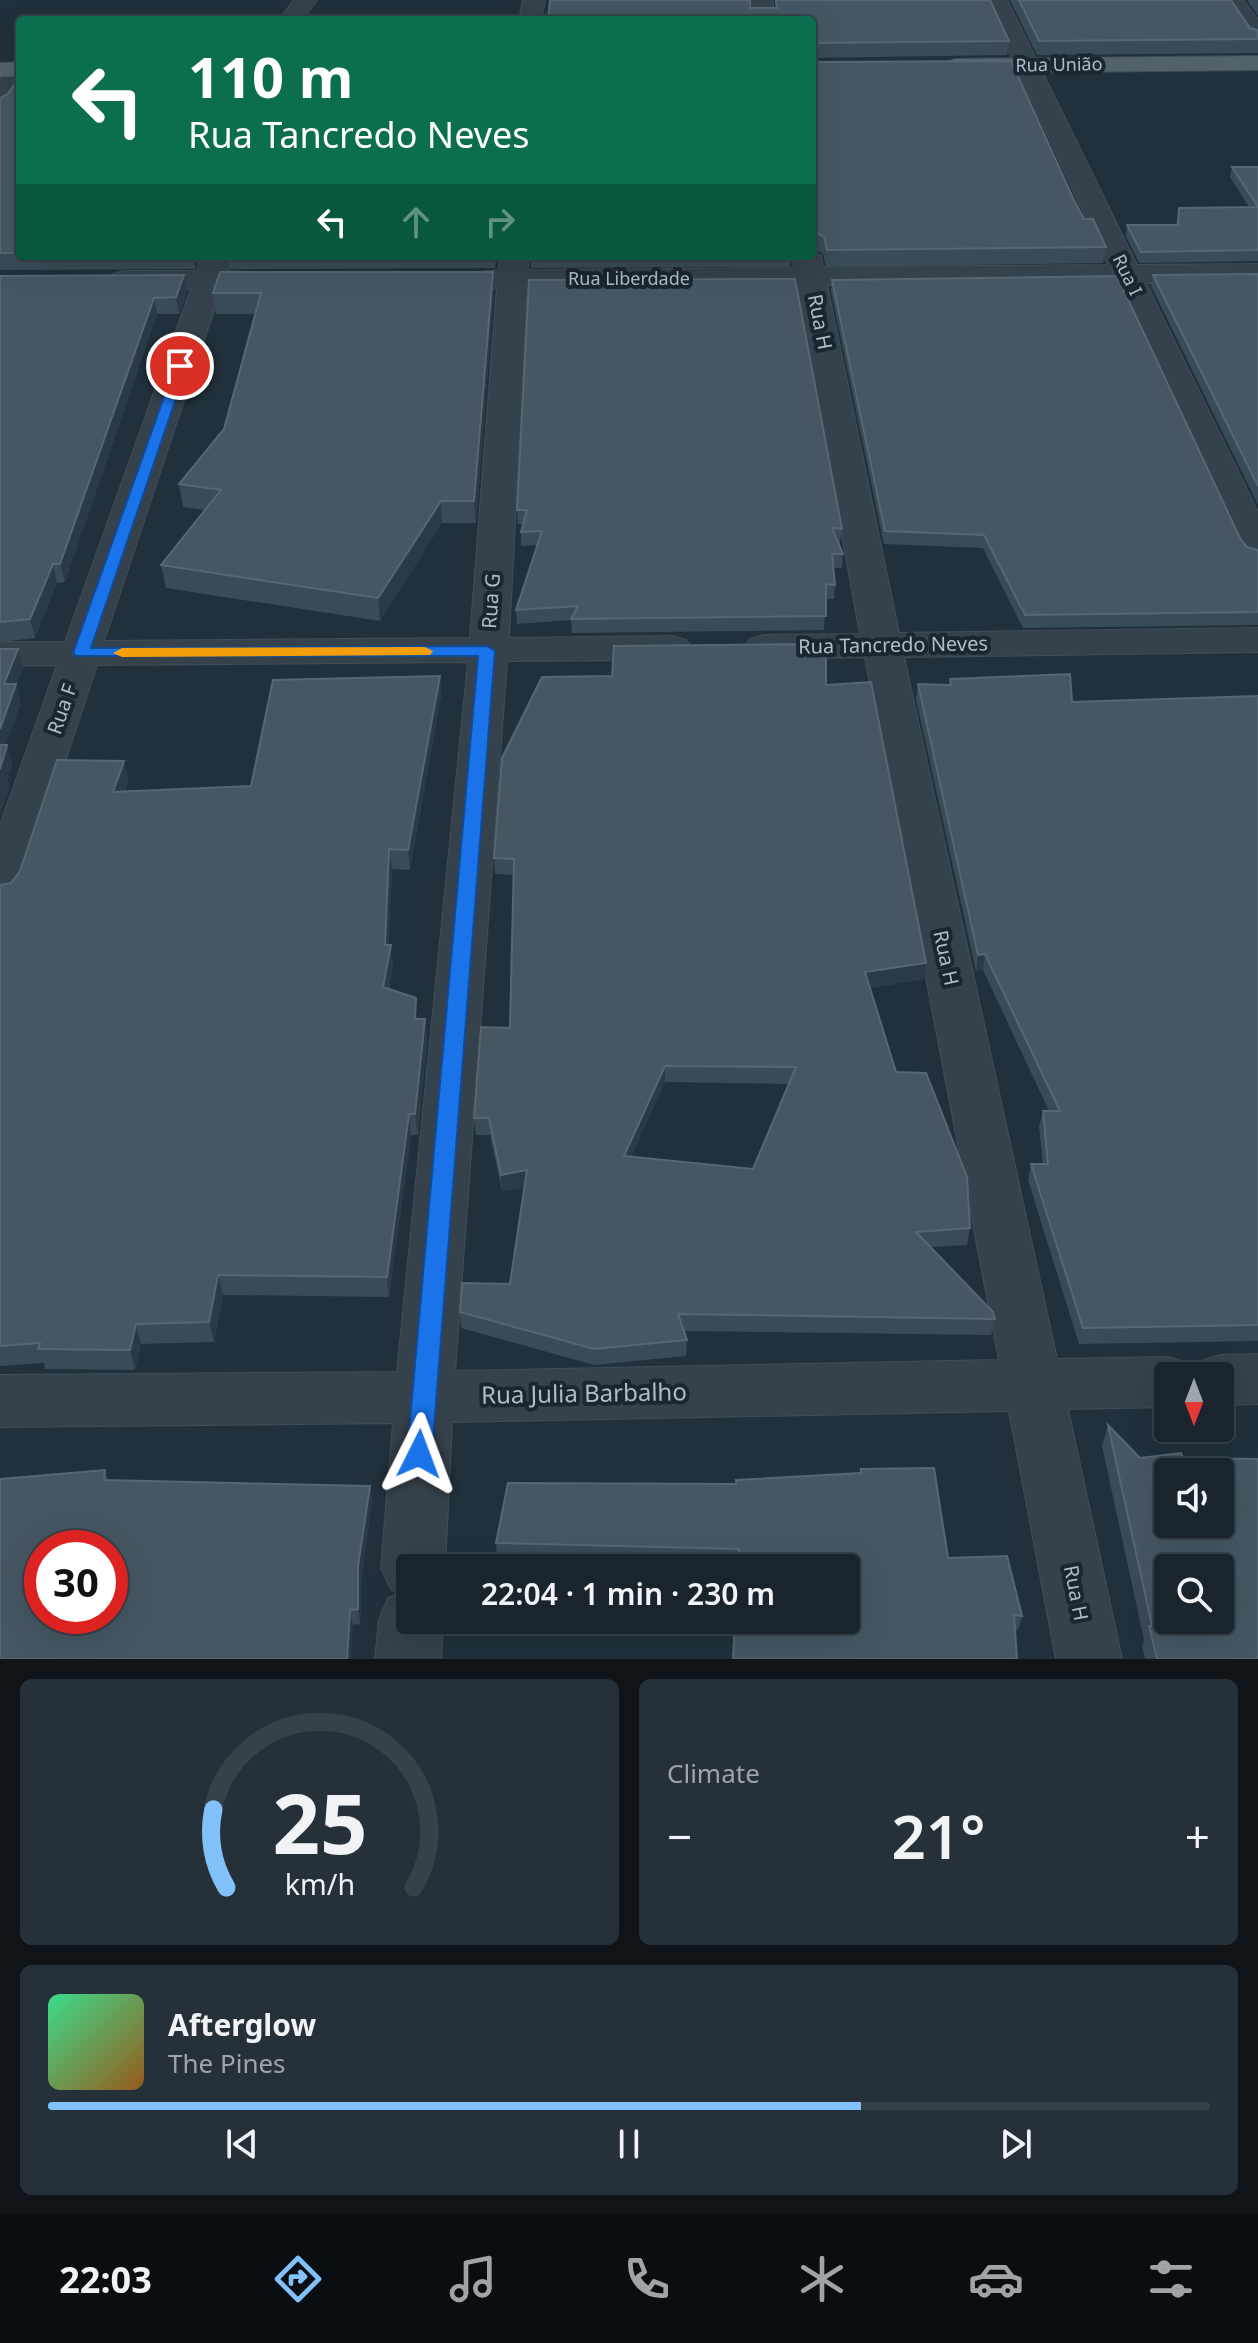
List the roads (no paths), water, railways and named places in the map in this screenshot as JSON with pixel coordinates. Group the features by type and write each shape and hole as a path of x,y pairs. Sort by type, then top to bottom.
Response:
{"main road":[{"name":"Rua União","path":"934,66 1258,63"}],"street":[{"path":"293,16 306,0"},
{"name":"Rua I","path":"996,0 1258,549"},
{"path":"1232,0 1258,36"},
{"path":"0,103 16,76"},
{"name":"Rua Liberdade","path":"449,279 514,268 809,267 1127,275 1258,273"},
{"name":"Rua H","path":"809,267 882,645 1089,1659"},
{"path":"90,280 213,268 306,280"},
{"name":"Rua F","path":"0,889 213,268"},
{"name":"Rua G","path":"414,1554 423,1397 487,651 514,268"},
{"name":"Rua Tancredo Neves","path":"0,654 487,651 1258,640"},
{"path":"1234,1380 1258,1379"},
{"name":"Rua Julia Barbalho","path":"0,1401 423,1397 1154,1382"},
{"path":"408,1659 410,1634"}]}
